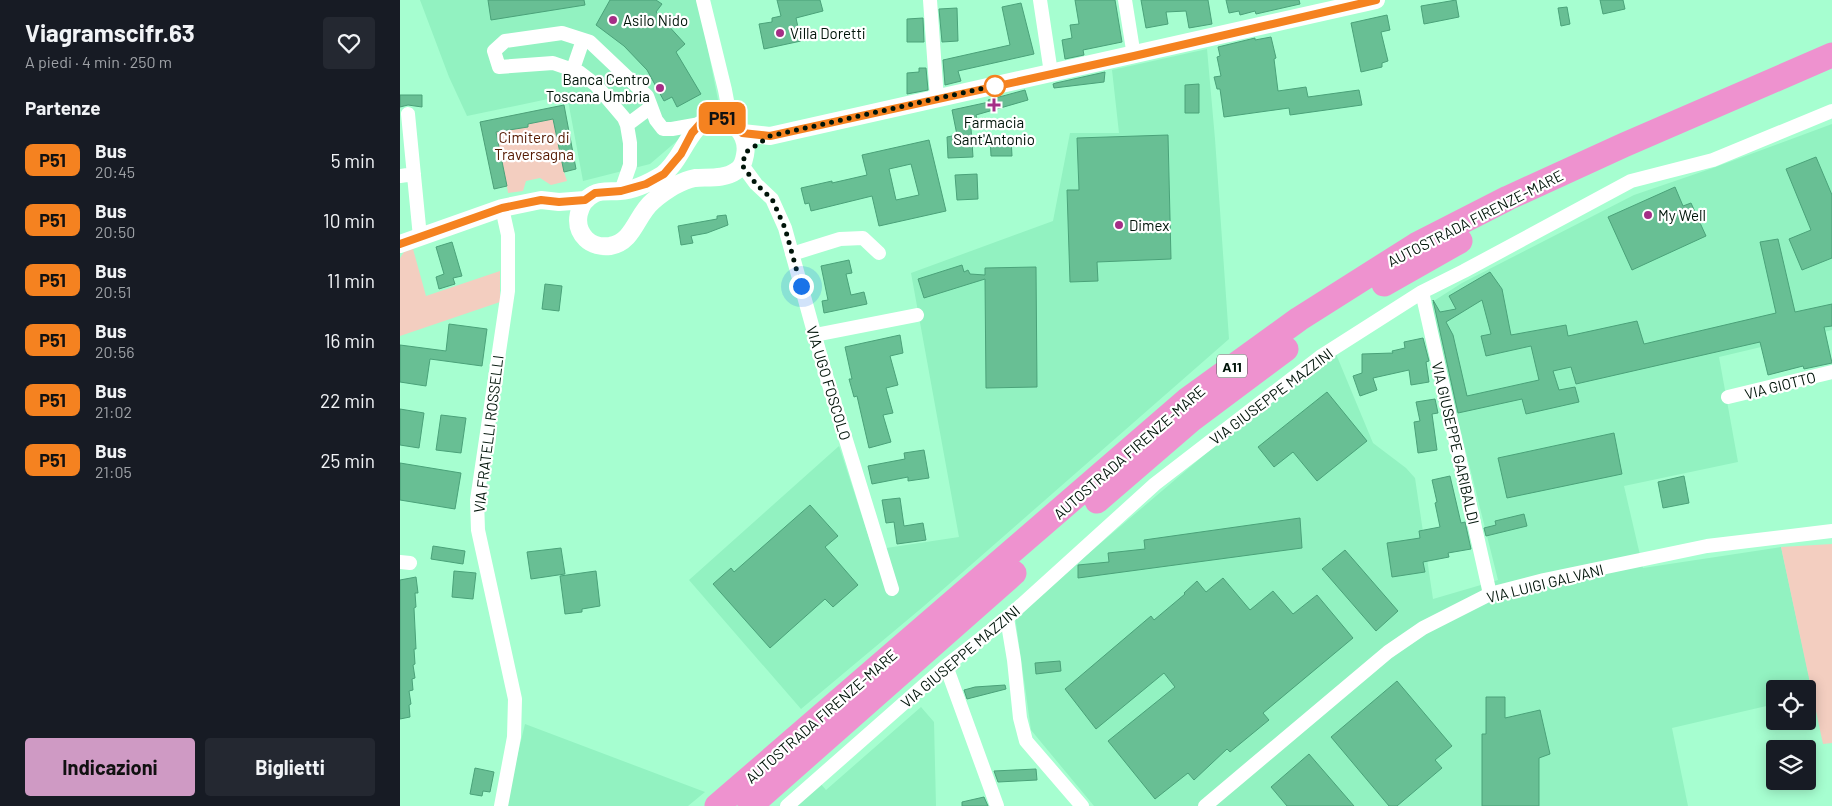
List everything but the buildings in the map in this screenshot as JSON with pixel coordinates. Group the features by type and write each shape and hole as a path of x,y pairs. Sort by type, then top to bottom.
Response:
{"highway":[{"name":"AUTOSTRADA FIRENZE-MARE","path":"717,806 1187,400 1299,319 1416,245 1508,198 1624,145 1832,55"},
{"name":"AUTOSTRADA FIRENZE-MARE","path":"750,806 1191,420 1313,330 1400,274 1514,213 1628,161 1832,74"}],"street":[{"path":"703,0 736,127 745,140 744,158"},
{"path":"930,0 937,99"},
{"path":"1040,0 1051,73"},
{"path":"1126,0 1134,56"},
{"path":"621,191 630,165 630,143 624,118 596,85 573,69 553,63 499,67 494,51 505,41 562,33 590,42 648,96 656,120 663,129 672,129 722,118 736,127 770,136 1134,56 1376,0"},
{"path":"573,69 583,40"},
{"path":"725,90 707,121 692,133 681,154 664,174 646,184 621,191 595,193 585,200 580,209 578,219 579,230 586,239 604,247 619,244 631,234 651,203 674,186 695,178 728,175 737,171 744,158 770,136"},
{"path":"627,125 652,107"},
{"name":"VIA GIUSEPPE MAZZINI","path":"788,806 946,666 1007,618 1155,484 1320,357 1422,292 1464,272 1631,182 1714,160 1832,111"},
{"path":"408,114 407,175 420,237"},
{"name":"VIA UGO FOSCOLO","path":"744,158 756,184 772,199 785,228 815,335 892,588"},
{"name":"VIA UGO FOSCOLO","path":"728,175 756,184"},
{"path":"400,244 502,208 541,200 559,202 585,200"},
{"path":"559,202 578,219"},
{"name":"VIA FRATELLI ROSSELLI","path":"500,806 514,737 514,699 478,530 476,500 508,291 508,235 502,208"},
{"path":"792,254 840,239 863,238 879,252"},
{"name":"VIA GIUSEPPE GARIBALDI","path":"1422,292 1490,594"},
{"path":"815,335 917,315"},
{"name":"VIA GIOTTO","path":"1728,397 1832,372"},
{"name":"VIA LUIGI GALVANI","path":"1205,806 1388,652 1423,628 1490,594 1544,580 1707,546 1832,531"},
{"path":"1007,618 1014,660 1020,718 1026,741 1082,806"},
{"path":"946,666 997,806"}],"shaded area":[{"path":"420,0 698,0 719,105 650,164 583,181 567,95 467,116 449,77"},
{"path":"1207,49 1229,339 924,606 801,709 689,580 839,446 873,550 959,537 911,273 1053,221 1070,133 1119,133 1112,70"},
{"path":"1832,124 1832,330 1719,357 1738,462 1624,486 1643,568 1781,547 1810,680 1766,680 1766,706 1672,728 1688,806 1094,806 1031,730 1015,616 1250,416 1336,354 1373,443 1406,468 1415,478 1433,599 1498,580 1429,304 1462,283 1634,195"},
{"path":"921,707 934,722 936,806 795,806 820,783 826,790"},
{"path":"525,724 705,792 688,806 505,806"}],"green space":[{"name":"Cimitero di Traversagna","path":"564,105 576,169 564,172 567,181 551,185 540,178 526,181 523,191 508,193 507,186 494,189 480,122"},
{"path":"413,249 426,296 500,271 500,302 400,336 400,258 404,252"},
{"path":"1832,544 1832,743 1823,744 1816,711 1816,680 1809,680 1781,547"}],"bus line":[{"name":"P51","path":"400,244 502,208 541,200 559,202 585,200 595,193 621,191 646,184 664,174 681,154 692,133 700,124 714,118 722,118 731,122 742,133 770,136 1134,56 1376,0"}],"place":[{"name":"Asilo Nido","path":"613,20"},
{"name":"Villa Doretti","path":"780,33"},
{"name":"Banca Centro Toscana Umbria","path":"660,88"},
{"name":"Farmacia Sant'Antonio","path":"994,105"},
{"name":"My Well","path":"1648,215"},
{"name":"Dimex","path":"1119,225"}],"route":[{"path":"801,286 785,228 772,199 756,184 742,165 746,152 770,136 1002,84 995,86"}]}
